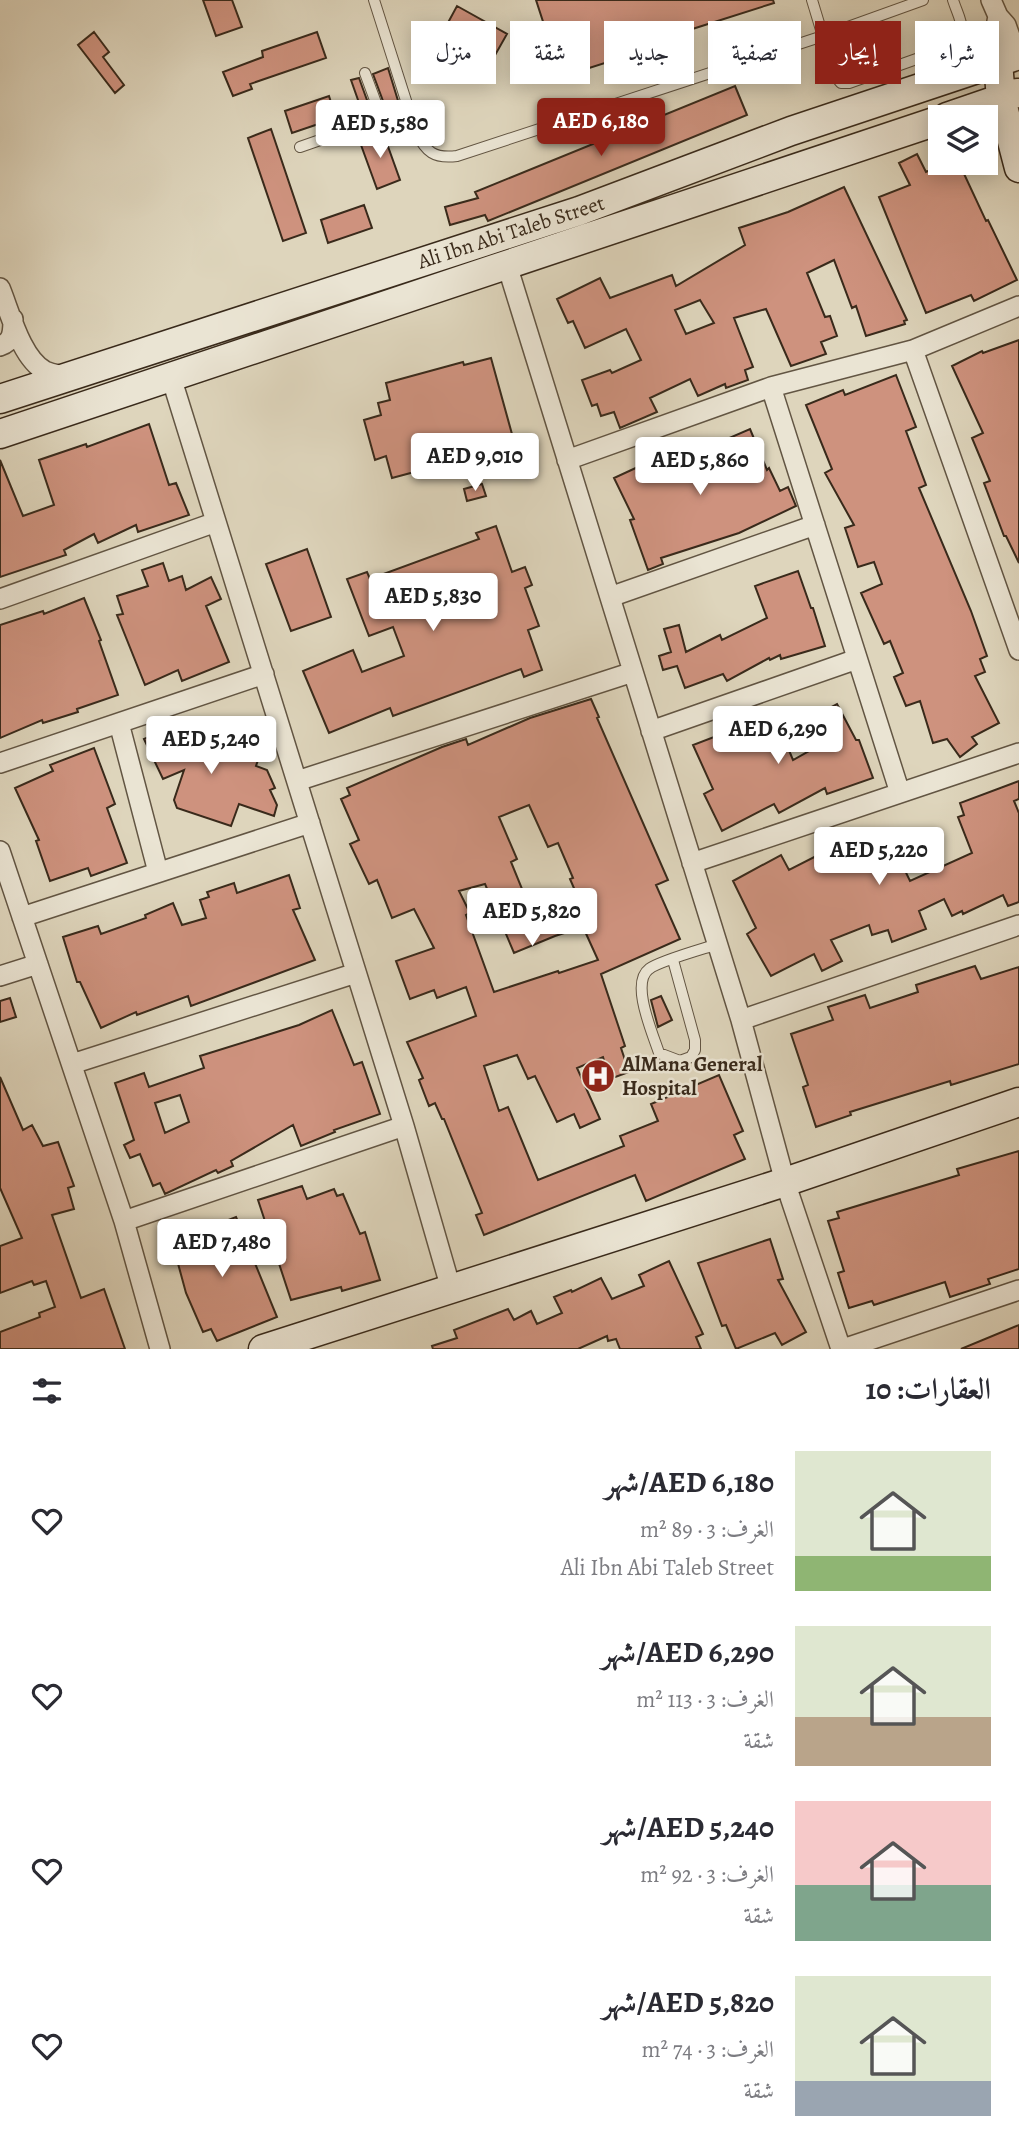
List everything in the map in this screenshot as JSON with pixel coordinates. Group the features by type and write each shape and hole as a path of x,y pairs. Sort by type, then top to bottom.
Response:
{"street":[{"path":"995,8 1006,25 1013,59 1010,96 1019,168"},
{"name":"Ali Ibn Abi Taleb Street","path":"0,399 579,211 790,131 1013,59"},
{"path":"983,105 1010,96"},
{"path":"0,434 928,124"},
{"path":"507,265 718,944 785,1182 842,1349 1019,1290"},
{"path":"0,288 30,358 46,371 67,377"},
{"path":"567,460 771,387 913,350 1019,306"},
{"path":"0,346 13,334 13,319"},
{"path":"913,350 1019,650"},
{"path":"171,377 404,1126 451,1289"},
{"path":"771,387 900,793"},
{"path":"0,599 216,522"},
{"path":"610,597 815,525"},
{"path":"651,731 857,659"},
{"path":"297,781 633,672"},
{"path":"0,763 264,674"},
{"path":"120,723 158,872"},
{"path":"692,863 1019,753"},
{"path":"22,917 310,823"},
{"path":"0,851 124,1221 160,1349"},
{"path":"741,1020 1019,925"},
{"path":"0,976 38,964"},
{"path":"72,1064 356,973"},
{"path":"263,1349 785,1182 1019,1102"},
{"path":"124,1221 404,1126"}],"lane":[{"path":"374,0 423,144 433,154 444,158 815,39"},
{"path":"812,0 818,21"},
{"path":"864,21 922,0"},
{"path":"901,64 953,46 961,37 963,28 953,0"},
{"path":"365,74 382,119"},
{"path":"300,147 409,109"},
{"path":"673,960 695,1040 695,1050 691,1057 680,1060 659,1053 641,994 641,983 650,968 718,944"}],"building":[{"path":"203,0 232,0 242,27 216,36"},
{"path":"536,0 773,0 774,3 718,21 708,21 708,24 694,28 694,21 604,21 604,63 590,68 590,21 543,21"},
{"path":"457,6 484,21 449,21"},
{"path":"496,28 507,34 496,53"},
{"path":"94,32 109,52 103,57 124,85 115,93 78,45"},
{"path":"317,32 326,58 250,84 252,89 233,96 223,72 263,57 262,51"},
{"path":"388,68 399,104 386,109 373,74"},
{"path":"359,78 372,114 364,117 351,80"},
{"path":"735,86 747,115 488,221 485,215 450,225 445,207 478,198 475,192"},
{"path":"329,96 336,118 292,133 285,111"},
{"path":"381,127 400,180 377,189 361,145 372,142 369,131"},
{"path":"271,129 306,233 283,241 248,138"},
{"path":"917,154 928,175 965,175 1017,280 974,301 971,295 926,313 879,197 910,185 899,163"},
{"path":"844,187 907,320 904,321 905,324 866,336 856,306 852,308 834,260 807,273 825,317 830,316 837,336 821,342 826,354 791,366 766,309 734,318 753,367 745,370 748,380 726,388 725,384 698,396 690,379 650,398 657,412 620,428 614,412 601,416 597,404 592,406 582,380 610,370 612,373 641,360 626,329 585,348 573,321 568,323 557,299 600,278 610,298 672,275 676,286 745,245 739,228 788,212","holes":["700,300 714,323 686,334 675,310"]},
{"path":"364,205 372,228 328,243 321,220"},
{"path":"1019,340 1019,563 1004,536 984,483 990,481 972,438 983,433 952,366 982,351 983,353"},
{"path":"491,358 515,445 392,478 386,456 375,460 364,420 381,415 378,403 390,400 386,383 463,362 464,365"},
{"path":"896,375 916,427 906,431 926,485 919,488 987,656 980,659 985,672 975,676 999,723 972,737 977,744 960,757 947,739 933,743 920,701 906,706 894,677 903,673 890,641 884,644 861,593 882,584 874,562 858,567 845,528 854,525 825,473 832,469 806,405 843,390 845,395"},
{"path":"149,424 169,485 176,483 189,515 138,532 136,525 98,543 94,534 64,550 66,555 0,577 0,460 23,516 54,505 39,460 86,444 87,447"},
{"path":"750,429 767,470 769,468 780,491 788,487 796,506 739,533 661,558 663,564 648,570 630,520 634,519 614,478 680,444 690,462 715,450 713,445"},
{"path":"482,484 486,496 467,501 464,489"},
{"path":"496,526 512,572 525,567 532,585 525,588 539,626 528,630 542,670 524,677 521,669 393,716 390,708 329,733 303,671 353,650 362,672 404,656 393,627 369,636 347,579 367,572 370,579 479,539 476,533"},
{"path":"307,549 331,617 291,631 266,564"},
{"path":"163,563 169,581 182,576 186,590 211,577 221,599 206,606 229,662 182,681 178,670 145,685 117,615 123,614 117,596 148,586 142,570"},
{"path":"798,571 825,646 781,659 780,655 770,660 769,658 727,681 723,674 685,688 677,666 663,670 659,656 671,652 664,629 679,625 686,652 720,635 722,640 767,618 755,586"},
{"path":"84,598 101,640 99,641 118,695 77,709 78,712 43,723 42,720 0,738 0,625 43,611 44,614"},
{"path":"591,699 668,880 656,885 680,939 601,974 625,1046 621,1048 629,1072 610,1079 603,1057 577,1068 600,1119 580,1128 574,1114 557,1122 535,1076 528,1079 517,1055 484,1066 499,1111 508,1107 538,1180 624,1146 620,1136 658,1121 651,1104 719,1075 743,1131 734,1135 745,1159 646,1201 635,1175 484,1235 476,1215 482,1213 444,1119 435,1103 429,1106 419,1080 423,1078 407,1042 476,1016 466,987 437,998 434,990 410,999 396,961 434,948 414,909 392,918 377,880 369,884 350,844 359,840 341,799 350,795 347,788 442,747 466,739 468,745 530,718","holes":["529,805 548,847 558,843 580,902 533,916 511,862 517,859 499,817","485,884 514,953 583,927 598,960 494,992 466,915 470,913 459,891"]},
{"path":"837,704 856,740 859,740 873,778 827,794 825,788 779,813 774,804 722,831 704,794 713,789 693,745 774,714 793,760 816,747 803,722"},
{"path":"188,720 196,738 258,760 256,766 267,770 275,788 270,790 277,805 274,816 239,804 231,826 177,808 174,800 184,770 163,779 144,739"},
{"path":"94,748 115,804 107,808 127,863 91,876 88,868 50,881 36,841 39,840 15,788 53,771 50,765"},
{"path":"1019,781 1019,799 1014,801 1019,813 1019,902 1008,906 1003,895 963,914 962,911 952,916 944,899 919,911 926,929 892,942 888,930 872,935 869,925 831,940 842,961 822,971 814,954 771,976 747,934 756,928 733,881 781,855 789,870 834,847 832,844 847,837 854,851 888,835 910,881 972,853 958,817 964,815 960,803"},
{"path":"289,875 300,908 293,910 315,960 191,1006 188,996 137,1015 136,1012 101,1028 80,982 77,982 63,937 98,926 101,934 146,918 145,915 173,903 182,925 206,918 200,900 209,897 207,892 234,883 237,893"},
{"path":"975,966 981,979 1019,967 1019,1064 951,1085 950,1081 850,1112 851,1115 816,1127 803,1087 808,1085 791,1034 833,1020 828,1007 865,995 870,1008 918,992 916,985"},
{"path":"661,996 672,1020 658,1027 651,1000"},
{"path":"10,998 16,1017 0,1022 0,1001"},
{"path":"332,1010 354,1065 362,1062 380,1114 334,1130 335,1132 301,1146 293,1125 231,1161 233,1166 218,1173 216,1170 165,1194 160,1183 153,1186 140,1154 130,1158 124,1145 134,1140 115,1083 144,1073 149,1087 204,1068 200,1056 299,1025","holes":["180,1095 189,1122 165,1133 155,1103"]},
{"path":"0,1077 23,1130 32,1125 43,1146 58,1142 74,1186 68,1188 74,1209 52,1215 81,1298 104,1289 125,1349 0,1349 0,1332 40,1317 39,1313 55,1307 46,1281 34,1285 32,1281 0,1293 0,1246 22,1238 0,1188"},
{"path":"1019,1151 1019,1269 988,1279 990,1284 950,1297 945,1282 874,1305 872,1301 849,1308 838,1273 844,1271 828,1221 839,1218 837,1212 959,1175 957,1169"},
{"path":"302,1186 307,1199 334,1189 337,1196 343,1194 360,1234 365,1232 380,1280 342,1291 341,1287 291,1300 258,1200"},
{"path":"236,1217 277,1317 217,1341 211,1329 203,1332 186,1293 170,1234 217,1221 218,1224"},
{"path":"770,1239 783,1279 778,1280 806,1332 782,1345 775,1333 736,1349 726,1325 722,1326 698,1263"},
{"path":"669,1261 703,1334 696,1337 701,1349 620,1349 616,1339 608,1341 607,1336 578,1349 433,1349 432,1346 457,1338 454,1330 508,1309 514,1320 531,1311 537,1324 562,1313 554,1297 571,1290 572,1292 601,1278 612,1299 644,1286 639,1275"},
{"path":"1019,1325 1019,1349 961,1349"}],"place":[{"name":"AlMana General Hospital","path":"598,1076"}]}
